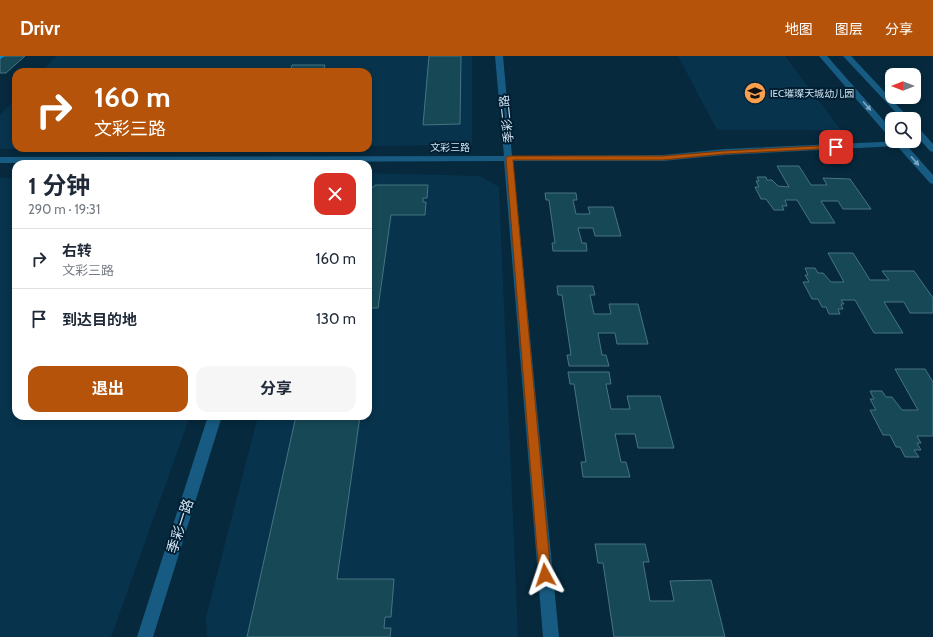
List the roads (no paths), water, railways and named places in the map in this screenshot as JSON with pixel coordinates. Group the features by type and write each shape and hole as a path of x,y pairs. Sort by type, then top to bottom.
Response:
{"street":[{"name":"季彩二路","path":"500,56 551,637"},
{"path":"823,56 885,127"},
{"path":"847,56 899,112"},
{"path":"921,136 933,149"},
{"name":"文彩三路","path":"372,161 509,158 663,158 724,152 885,143"},
{"path":"904,148 933,181"},
{"name":"文彩三路","path":"0,160 12,160"},
{"name":"季彩一路","path":"145,637 214,420"}],"place":[{"name":"IEC璀璨天城幼儿园","path":"755,93"}]}
